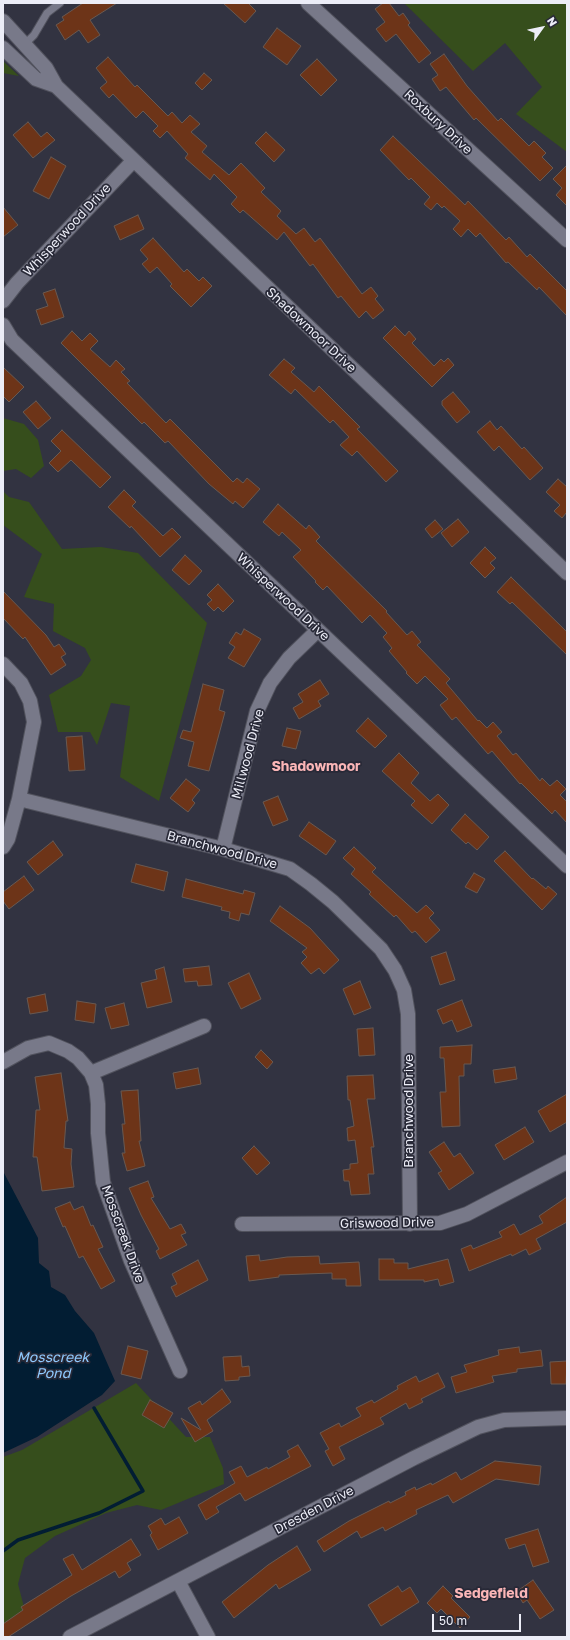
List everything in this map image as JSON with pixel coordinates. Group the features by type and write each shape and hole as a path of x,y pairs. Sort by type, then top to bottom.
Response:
{"street":[{"name":"Roxbury Drive","path":"308,3 567,240"},
{"name":"Shadowmoor Drive","path":"3,22 46,68 56,86 567,573"},
{"name":"Shadowmoor Drive","path":"24,45 8,52 36,79 56,86"},
{"name":"Whisperwood Drive","path":"3,301 16,283 133,161"},
{"name":"Whisperwood Drive","path":"3,325 12,340 567,866"},
{"name":"Millwood Drive","path":"223,849 257,711 270,683 289,658 318,630"},
{"path":"3,664 21,683 30,701 34,722 20,799 8,839 3,846"},
{"name":"Branchwood Drive","path":"20,799 223,849 290,869 311,884 381,948 395,970 404,990 408,1014 410,1224"},
{"path":"91,1073 204,1026"},
{"name":"Mosscreek Drive","path":"3,1062 28,1048 49,1043 68,1051 78,1058 91,1073 96,1085 98,1104 98,1133 102,1182 131,1261 180,1371"},
{"name":"Griswood Drive","path":"242,1224 440,1223 467,1214 567,1162"},
{"name":"Dresden Drive","path":"70,1637 421,1454 478,1427 504,1420 567,1418"},
{"path":"178,1581 208,1637"}],"lane":[{"path":"24,45 34,35 46,13 60,3"}],"green space":[{"path":"404,3 567,3 567,152 516,114 542,87 505,43 473,71"},
{"path":"3,61 19,76 3,73"},
{"path":"3,418 24,424 38,440 44,466 31,478 16,469 3,471"},
{"path":"3,491 9,497 29,502 62,549 101,547 138,553 207,623 159,801 120,777 130,706 111,703 97,745 90,732 58,732 49,695 81,676 91,660 85,648 53,631 54,604 24,597 42,554 3,525"},
{"path":"136,1383 186,1437 210,1437 223,1468 224,1484 161,1510 137,1505 106,1513 55,1536 25,1558 18,1584 24,1607 30,1622 11,1632 3,1623 3,1457 22,1450"}],"water":[{"name":"Mosscreek Pond","path":"4,1173 38,1238 39,1263 49,1271 51,1287 65,1295 75,1311 94,1333 115,1381 102,1395 37,1437 3,1453"}],"building":[{"path":"83,3 117,3 90,20 100,35 88,43 79,30 65,40 56,25 64,20 62,17"},
{"path":"223,3 248,3 256,11 245,23"},
{"path":"383,3 389,3 399,16 403,13 410,23 408,25 431,53 419,63 396,34 386,42 376,29 385,22 375,9"},
{"path":"277,28 301,46 287,65 263,47"},
{"path":"444,54 467,86 498,121 501,118 529,146 534,141 546,153 542,157 553,168 540,181 476,118 474,120 446,87 440,91 432,79 438,75 430,64"},
{"path":"108,57 135,87 137,85 168,116 172,112 182,123 190,115 200,124 191,132 207,146 202,152 229,175 241,163 265,188 261,192 281,211 277,216 296,234 304,228 315,242 320,238 362,294 371,287 378,296 375,299 384,310 373,319 366,311 359,318 341,296 338,298 313,264 310,266 284,232 277,240 243,210 240,213 231,204 237,197 214,174 210,180 185,158 188,154 167,131 160,138 153,131 158,126 143,111 136,118 113,94 109,98 100,88 107,82 96,68"},
{"path":"317,59 337,80 321,96 300,75"},
{"path":"204,73 212,80 202,90 195,83"},
{"path":"28,122 41,137 47,132 55,140 33,158 13,135"},
{"path":"266,132 285,150 274,162 255,143"},
{"path":"393,136 465,205 468,201 506,240 509,237 527,257 530,254 567,291 567,316 539,287 537,290 508,262 506,263 480,233 476,237 468,229 461,237 453,229 460,221 444,206 442,208 437,203 431,210 424,204 430,197 411,178 409,180 380,150"},
{"path":"51,157 66,166 49,199 33,191"},
{"path":"567,165 567,206 556,195 562,188 553,179"},
{"path":"3,207 18,225 3,237"},
{"path":"138,215 144,229 120,240 114,226"},
{"path":"153,238 184,272 187,269 199,281 203,277 212,286 191,307 170,286 172,284 157,267 150,273 142,264 148,259 140,250"},
{"path":"55,289 64,317 41,325 36,310 48,306 43,293"},
{"path":"395,326 405,336 409,331 416,339 412,343 434,366 441,359 444,362 448,358 454,365 432,387 383,338"},
{"path":"72,331 82,341 90,333 98,341 90,349 110,367 116,360 125,369 121,372 130,381 127,383 166,423 170,419 233,482 237,478 243,483 247,478 260,489 243,508 235,501 233,504 209,484 168,441 165,443 144,422 142,424 61,343"},
{"path":"284,359 295,368 291,372 314,392 319,386 360,427 357,429 398,471 386,482 357,451 352,456 340,445 349,437 333,420 330,423 295,389 291,394 269,375"},
{"path":"3,367 24,387 9,402 3,396"},
{"path":"453,392 470,412 457,423 442,405 442,401"},
{"path":"36,401 51,418 38,429 23,412"},
{"path":"490,421 497,430 501,426 522,449 524,447 543,468 530,480 499,446 494,451 477,432"},
{"path":"62,430 111,477 100,488 71,460 58,472 49,463 61,451 51,441"},
{"path":"558,479 567,487 567,512 562,518 554,511 560,505 546,492"},
{"path":"124,490 136,502 132,506 163,536 172,528 181,537 160,557 131,526 130,528 108,507"},
{"path":"278,504 306,529 309,525 320,537 316,541 387,611 386,612 407,635 412,631 421,642 417,645 450,679 446,683 478,721 479,720 487,728 493,722 502,732 497,736 513,755 516,753 540,781 542,778 550,786 557,780 566,789 560,795 567,802 567,823 555,810 552,814 521,783 520,784 492,751 488,754 456,717 452,720 440,705 448,699 425,676 417,684 406,673 407,672 389,651 392,648 383,637 387,633 370,615 362,623 327,586 323,590 315,582 316,581 293,557 301,550 282,532 279,536 263,522"},
{"path":"458,519 469,532 452,547 441,533"},
{"path":"435,520 443,529 432,538 425,529"},
{"path":"485,547 496,558 490,563 495,568 485,578 470,563"},
{"path":"185,555 202,571 189,585 172,570"},
{"path":"511,577 567,632 567,655 512,602 510,604 497,592"},
{"path":"218,584 234,601 223,612 218,607 214,611 207,604 212,600 207,595"},
{"path":"3,591 46,635 54,647 59,644 66,654 61,657 66,665 51,675 25,637 23,639 3,618"},
{"path":"244,629 261,639 244,667 228,658 235,647 229,643 236,632 241,635"},
{"path":"320,680 329,694 318,701 321,706 299,719 293,708 303,702 298,694"},
{"path":"203,684 224,690 219,710 225,712 209,771 188,766 194,742 180,738 183,730 191,732"},
{"path":"368,718 387,736 375,748 356,731"},
{"path":"287,728 301,731 296,749 282,746"},
{"path":"82,736 85,770 69,771 66,737"},
{"path":"399,753 419,773 411,783 430,801 438,794 449,805 432,824 411,805 415,801 382,771"},
{"path":"186,779 200,790 192,800 195,803 188,812 170,798"},
{"path":"278,796 288,820 273,826 263,802"},
{"path":"465,814 489,837 477,850 468,842 466,844 451,830"},
{"path":"309,822 336,841 326,855 299,836"},
{"path":"53,841 63,855 38,875 27,862"},
{"path":"354,847 376,868 372,872 417,913 426,905 434,913 429,918 440,930 426,943 415,931 412,933 396,915 394,917 369,894 371,892 351,874 355,869 343,858"},
{"path":"505,851 532,879 533,878 546,889 548,886 557,894 542,910 494,861"},
{"path":"136,864 168,872 164,891 131,882"},
{"path":"474,873 485,879 477,893 465,887"},
{"path":"24,876 34,890 9,909 3,901 3,892"},
{"path":"186,879 243,894 244,890 255,893 249,915 241,913 239,921 229,918 230,912 221,910 222,907 182,897"},
{"path":"280,906 310,928 339,960 324,974 319,968 311,974 301,963 307,957 302,952 307,948 270,921"},
{"path":"446,952 455,980 440,985 431,957"},
{"path":"209,966 212,985 198,986 197,981 185,982 183,969"},
{"path":"164,967 172,1002 147,1008 141,983 157,979 155,970"},
{"path":"249,973 261,999 241,1009 228,983"},
{"path":"360,981 371,1008 354,1015 343,989"},
{"path":"45,994 48,1011 30,1014 27,998"},
{"path":"462,1000 472,1026 457,1032 452,1020 443,1024 437,1010"},
{"path":"77,1001 96,1004 94,1023 75,1020"},
{"path":"124,1003 129,1025 111,1029 105,1008"},
{"path":"373,1028 375,1055 359,1056 357,1029"},
{"path":"472,1045 471,1064 464,1064 464,1076 459,1076 460,1126 442,1127 440,1092 446,1092 444,1058 440,1058 440,1047"},
{"path":"261,1050 273,1062 267,1069 255,1057"},
{"path":"515,1067 517,1079 495,1083 493,1070"},
{"path":"198,1068 201,1084 176,1089 173,1073"},
{"path":"61,1073 68,1121 66,1121 64,1148 72,1149 71,1164 74,1187 42,1191 37,1157 33,1157 36,1110 40,1110 35,1077"},
{"path":"373,1075 375,1099 367,1099 374,1147 371,1147 374,1174 368,1174 370,1194 351,1195 349,1181 344,1181 343,1170 350,1169 350,1164 358,1163 355,1140 348,1141 347,1128 354,1126 350,1100 348,1100 347,1076"},
{"path":"138,1090 141,1141 139,1141 145,1166 127,1171 122,1153 125,1153 122,1124 125,1124 121,1091"},
{"path":"567,1094 567,1122 550,1132 538,1111"},
{"path":"525,1127 534,1142 504,1160 495,1145"},
{"path":"444,1142 454,1157 460,1153 474,1173 449,1190 438,1173 442,1171 429,1152"},
{"path":"254,1146 270,1163 257,1175 242,1158"},
{"path":"148,1181 154,1197 151,1198 170,1229 181,1224 186,1233 181,1235 187,1245 160,1259 156,1251 159,1249 129,1188"},
{"path":"567,1197 567,1222 536,1239 541,1249 529,1255 526,1249 512,1256 511,1254 469,1271 461,1249 471,1245 473,1249 502,1237 499,1232 514,1224 520,1235 543,1223 539,1216"},
{"path":"70,1202 74,1210 83,1206 91,1226 93,1225 103,1247 98,1249 115,1281 101,1289 83,1256 79,1258 65,1226 63,1227 55,1208"},
{"path":"259,1255 260,1261 287,1257 319,1256 320,1264 359,1262 361,1286 346,1286 346,1279 332,1279 332,1273 279,1275 279,1277 249,1281 246,1256"},
{"path":"379,1259 394,1259 394,1263 408,1263 408,1269 448,1259 454,1282 440,1286 438,1279 424,1282 424,1280 379,1280"},
{"path":"198,1260 208,1280 176,1297 171,1287 177,1284 172,1274"},
{"path":"128,1346 148,1351 141,1379 121,1374"},
{"path":"519,1347 520,1353 541,1350 543,1366 517,1369 517,1372 492,1376 494,1382 456,1393 451,1377 467,1372 464,1365 499,1355 498,1350"},
{"path":"241,1356 242,1367 249,1366 250,1376 239,1377 239,1380 225,1381 223,1357"},
{"path":"567,1361 566,1384 551,1384 550,1362"},
{"path":"438,1373 445,1387 421,1399 423,1402 409,1409 406,1403 380,1418 384,1424 339,1447 345,1459 333,1466 325,1451 329,1449 320,1433 339,1423 341,1427 361,1416 356,1408 372,1400 374,1403 398,1389 397,1386 416,1376 419,1382"},
{"path":"222,1389 231,1402 207,1420 213,1431 195,1442 181,1418 201,1430 188,1408 200,1401 202,1405"},
{"path":"150,1400 173,1413 164,1428 142,1415"},
{"path":"298,1445 311,1466 245,1501 240,1493 216,1507 219,1512 206,1520 198,1505 235,1483 229,1472 241,1466 247,1477 267,1467 268,1469 290,1457 287,1451"},
{"path":"495,1461 541,1466 539,1485 496,1479 453,1503 448,1495 416,1510 417,1514 385,1531 383,1527 361,1538 357,1531 324,1552 317,1541 349,1521 389,1501 390,1503 406,1495 405,1492 415,1487 416,1490 431,1483 432,1485 456,1472 461,1480"},
{"path":"179,1517 188,1533 158,1550 150,1535 152,1533 148,1526 161,1518 165,1525"},
{"path":"538,1529 549,1562 533,1567 525,1544 509,1549 505,1539"},
{"path":"131,1539 141,1555 127,1563 131,1570 119,1578 115,1571 71,1596 8,1637 3,1637 3,1624 23,1610 21,1607 72,1575 63,1559 73,1554 82,1570"},
{"path":"297,1546 311,1570 279,1589 276,1584 234,1618 222,1602 268,1565"},
{"path":"533,1580 554,1610 540,1619 527,1600 523,1603 516,1592"},
{"path":"398,1586 402,1592 410,1587 419,1602 381,1626 368,1605"},
{"path":"443,1586 453,1596 451,1598 470,1617 460,1628 441,1609 437,1613 427,1603"}],"waterway":[{"path":"3,1551 18,1540 99,1513 143,1491 94,1408"}],"district":[{"name":"Shadowmoor","path":"316,767"},
{"name":"Sedgefield","path":"491,1594"}]}
